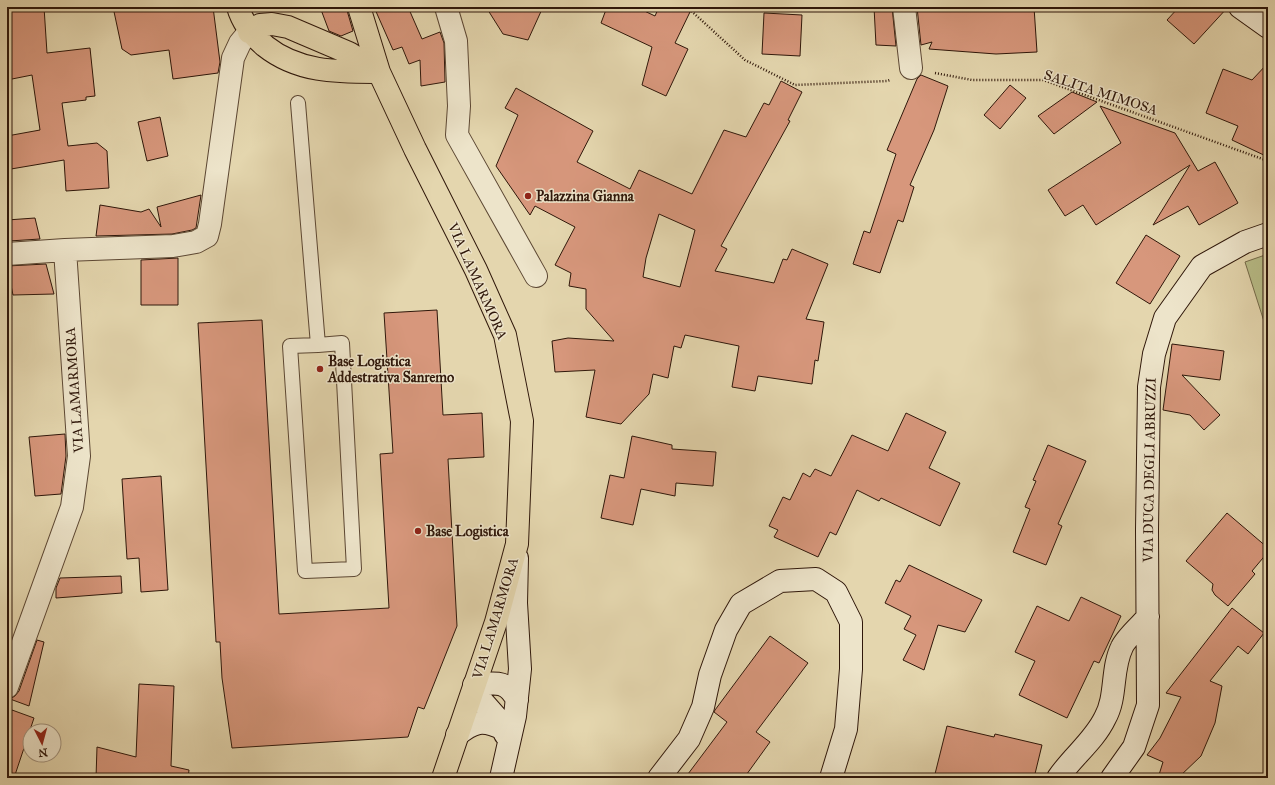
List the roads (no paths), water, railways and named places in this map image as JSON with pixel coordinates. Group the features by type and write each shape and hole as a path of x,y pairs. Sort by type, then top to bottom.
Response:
{"main road":[{"path":"238,7 242,21 250,32 270,50 294,64 314,69 339,72 379,72"},
{"name":"VIA LAMARMORA","path":"359,7 379,72 415,149 476,270 505,335 522,421 517,544 496,622 443,778"},
{"path":"250,32 260,25 272,24 288,27 349,53 379,72"}],"street":[{"path":"446,7 456,41 458,106 457,135 536,276"},
{"path":"904,7 911,68"},
{"path":"1240,7 1268,27"},
{"path":"7,254 65,250 173,246 196,242 207,236 210,224 233,58 240,43 250,32"},
{"name":"VIA DUCA DEGLI ABRUZZI","path":"1112,778 1134,746 1148,705 1149,387 1154,354 1166,318 1202,266 1245,242 1268,234"},
{"name":"VIA LAMARMORA","path":"7,687 72,507 79,456 65,250"},
{"path":"501,778 506,737 515,716 520,669 516,602 517,544"},
{"path":"659,778 689,739 703,707 710,675 726,630 741,604 780,581 816,579 836,592 851,622 851,668 846,729 831,778"},
{"path":"1058,778 1065,767 1099,729 1106,717 1112,697 1116,667 1122,647 1148,617"},
{"path":"506,737 497,718 482,701 474,685 493,683 506,686 513,691 517,700"},
{"path":"457,735 469,726 483,722 494,724 506,737"}],"lane":[{"path":"298,103 318,345"},
{"path":"342,343 354,568 305,571 290,346 318,345 342,343"}],"place":[{"name":"Palazzina Gianna","path":"528,196"},
{"name":"Base Logistica Addestrativa Sanremo","path":"320,369"},
{"name":"Base Logistica","path":"418,531"}]}
